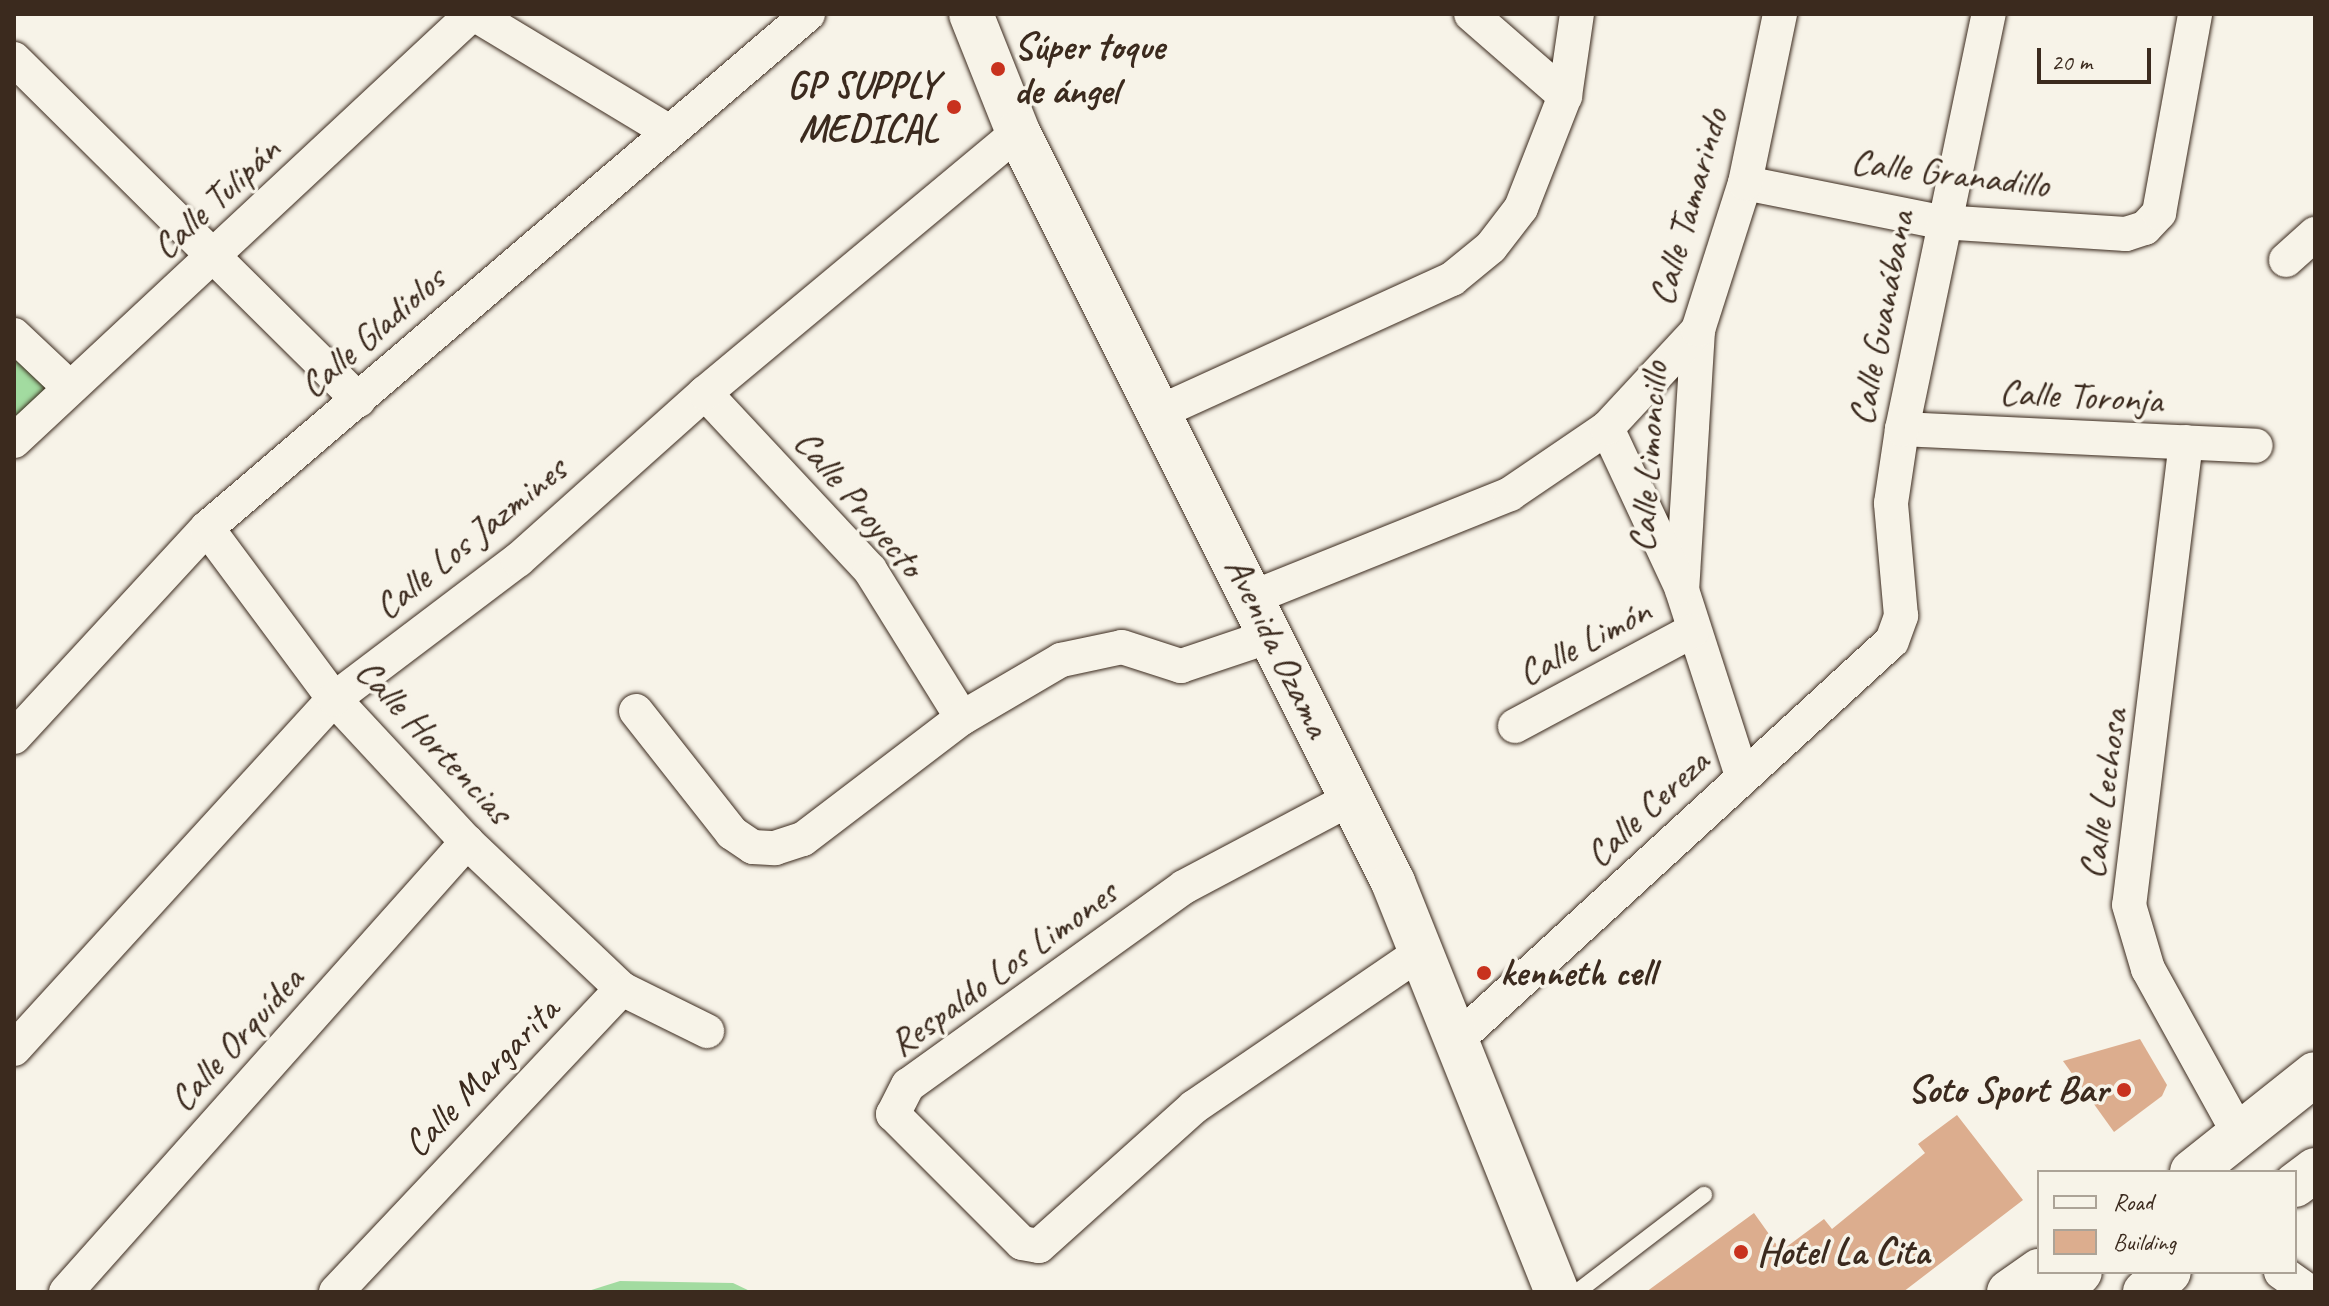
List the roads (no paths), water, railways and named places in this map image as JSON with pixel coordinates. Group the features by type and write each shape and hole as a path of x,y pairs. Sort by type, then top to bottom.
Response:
{"street":[{"path":"473,14 668,131"},
{"name":"Calle Tulipán","path":"14,441 67,385 216,259 473,14"},
{"name":"Calle Gladiolos","path":"14,737 207,528 808,14"},
{"name":"Avenida Ozama","path":"971,14 1018,132 1162,411 1352,798 1423,951 1557,1292"},
{"path":"1471,14 1565,96"},
{"path":"1162,411 1452,279 1491,247 1521,208 1565,96 1577,14"},
{"name":"Calle Tamarindo","path":"636,711 732,833 753,847 775,848 803,839 962,718 1093,648 1122,647 1181,666 1263,616 1454,522 1566,460 1607,428 1698,330 1745,183 1780,14"},
{"name":"Calle Guanábana","path":"1892,641 1901,616 1891,503 1902,429 1941,222 1989,14"},
{"name":"Calle Granadillo","path":"1745,183 1941,222 2126,234 2145,228 2159,213 2195,14"},
{"path":"14,59 359,400"},
{"name":"Calle Los Jazmines","path":"14,1049 334,699 518,560 705,393 1018,132"},
{"path":"2286,260 2315,234"},
{"name":"Calle Limoncillo","path":"1682,590 1698,330"},
{"path":"14,335 67,385"},
{"name":"Calle Proyecto","path":"705,393 870,570 962,718"},
{"name":"Calle Limoncillo","path":"1607,428 1682,590 1692,631 1742,776"},
{"name":"Calle Toronja","path":"1902,429 2256,446"},
{"name":"Calle Lechosa","path":"2186,442 2129,905 2148,969 2238,1132"},
{"name":"Calle Hortencias","path":"207,528 334,699 467,842 622,989"},
{"name":"Calle Limón","path":"1515,726 1692,631"},
{"name":"Calle Cereza","path":"1459,1038 1892,641"},
{"name":"Respaldo Los Limones","path":"1352,798 1184,887 908,1085 893,1114 1022,1243 1039,1246 1194,1107 1423,951"},
{"name":"Calle Orquídea","path":"66,1292 467,842"},
{"path":"622,989 707,1031"},
{"name":"Calle Margarita","path":"336,1292 622,989"},
{"path":"2184,1170 2315,1074"},
{"path":"2194,1170 2238,1132"},
{"path":"2297,1184 2315,1170"},
{"path":"2009,1292 2037,1272"},
{"path":"2060,1292 2078,1274"},
{"path":"2145,1292 2167,1274"},
{"path":"2183,1292 2197,1274"},
{"path":"2284,1274 2310,1292"}],"lane":[{"path":"1577,1292 1704,1195"}],"place":[{"name":"Súper toque de ángel","path":"998,69"},
{"name":"GP SUPPLY MEDICAL","path":"954,107"},
{"name":"kenneth cell","path":"1484,973"},
{"name":"Soto Sport Bar","path":"2124,1090"},
{"name":"Hotel La Cita","path":"1741,1252"}]}
